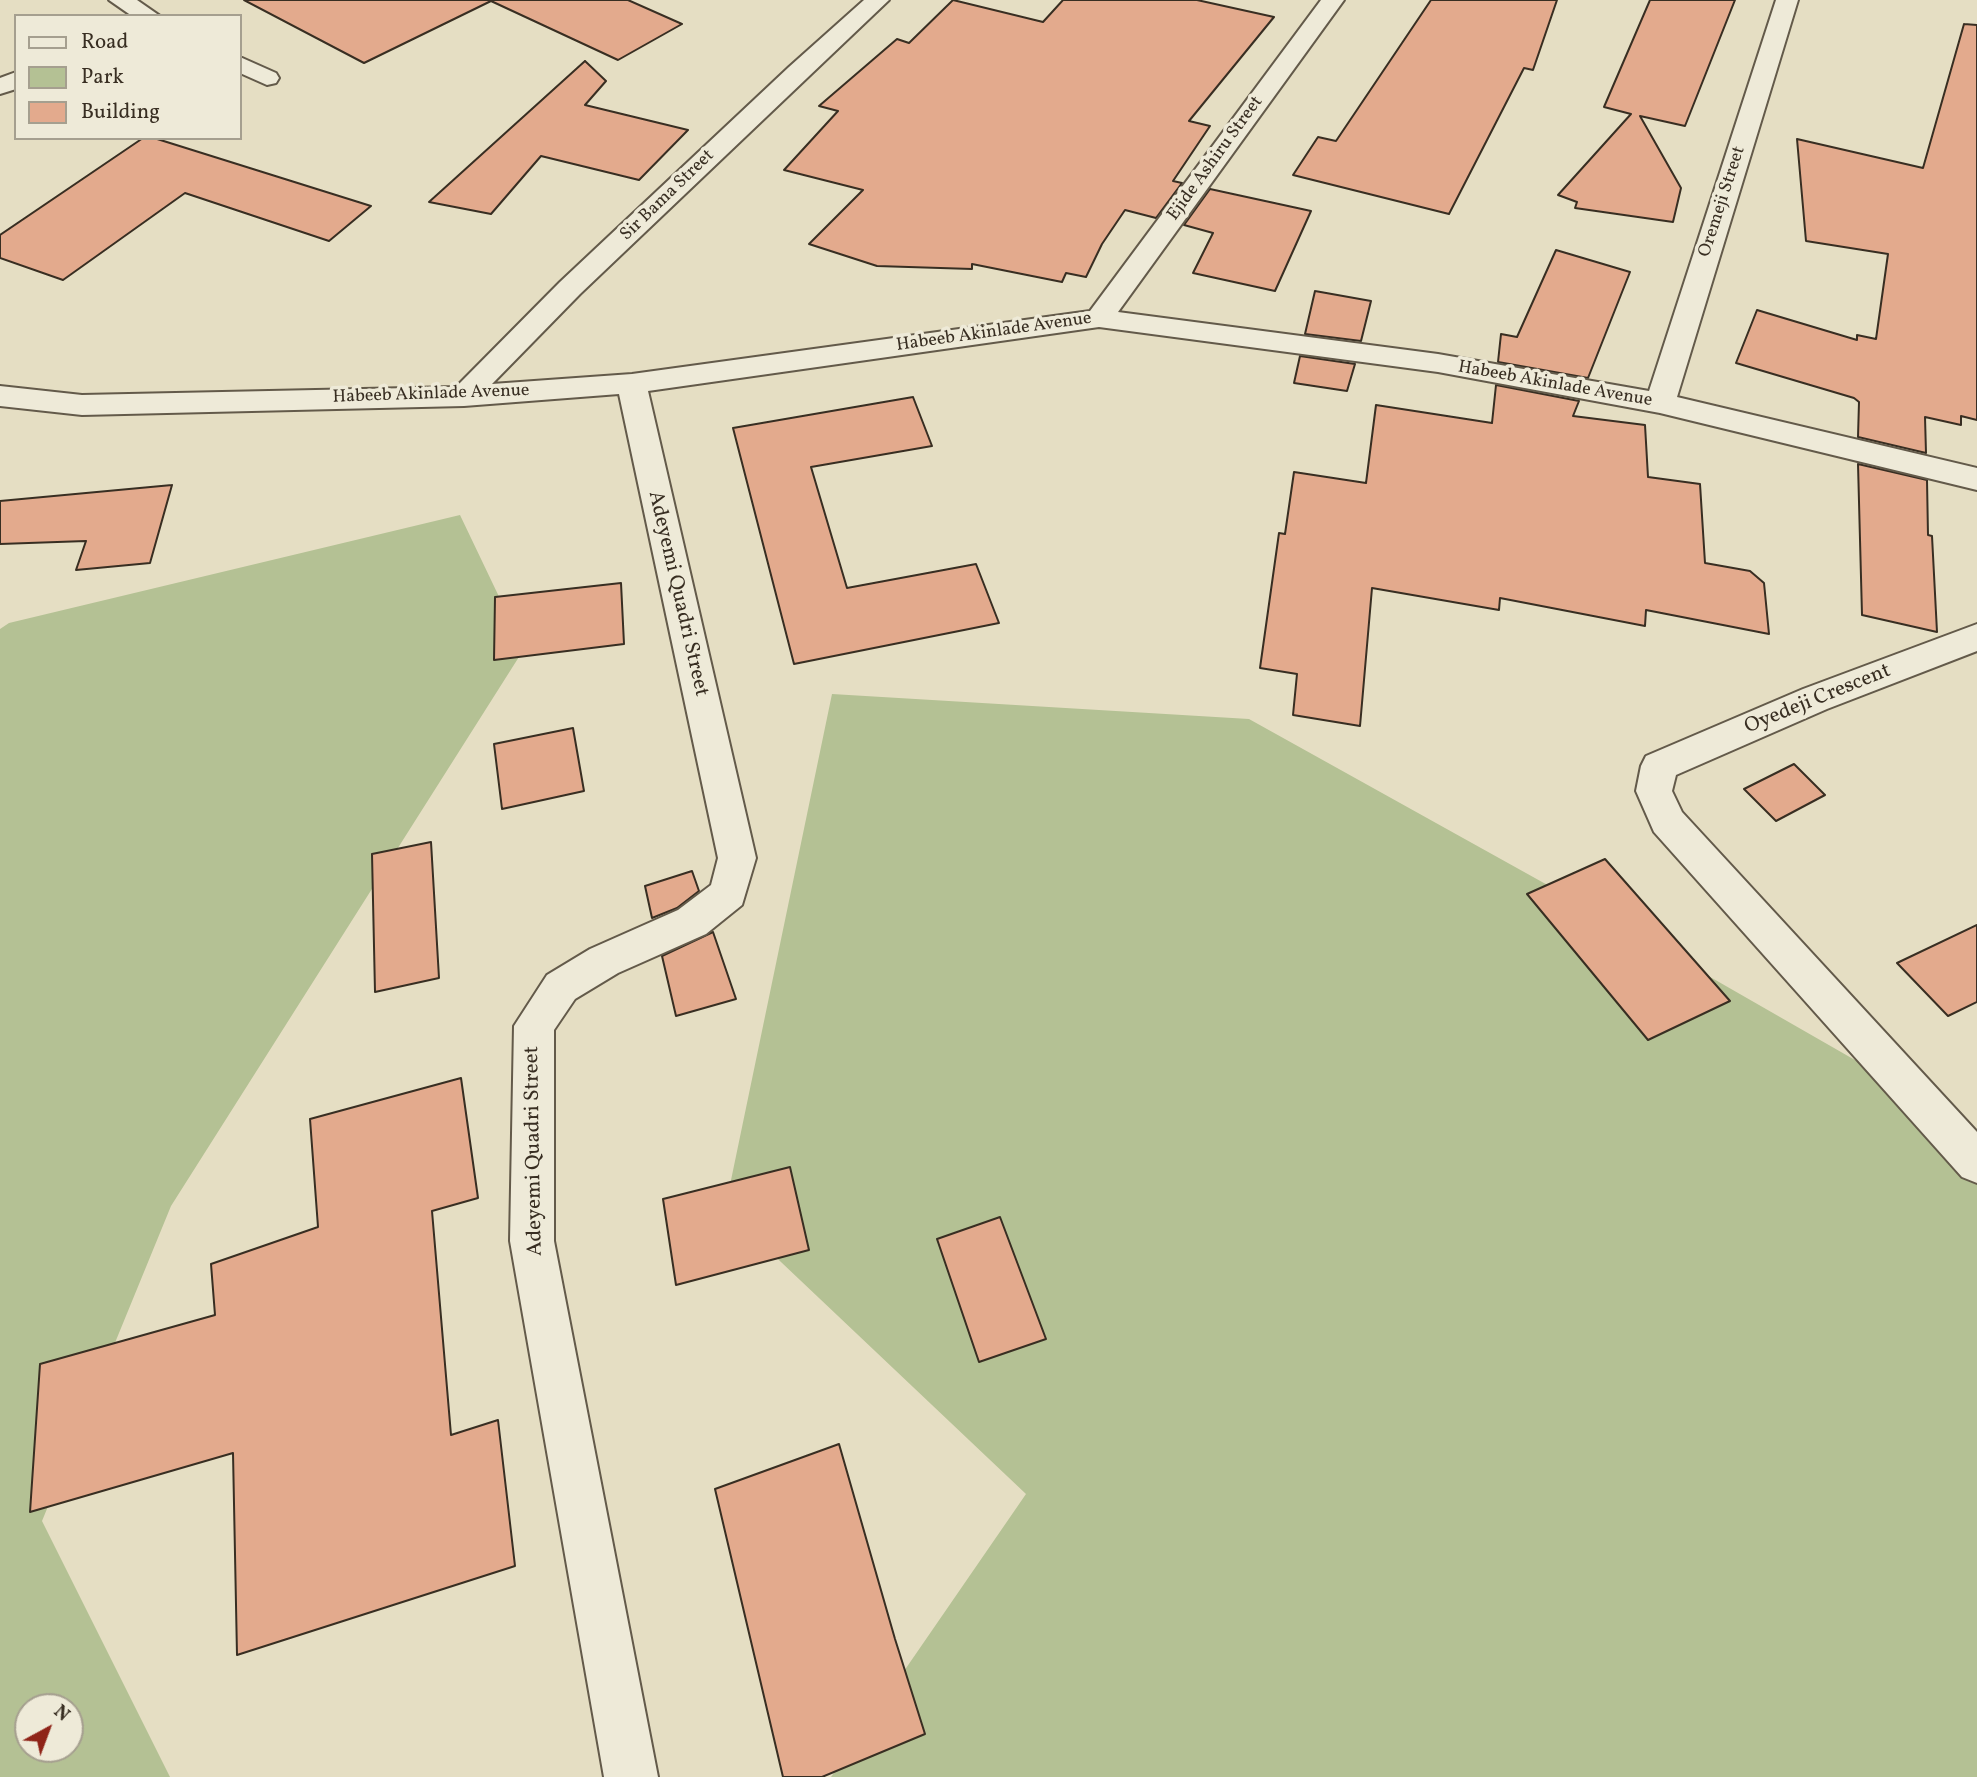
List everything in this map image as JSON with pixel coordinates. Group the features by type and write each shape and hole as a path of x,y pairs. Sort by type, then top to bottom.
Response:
{"street":[{"path":"120,0 145,14"},
{"name":"Sir Bama Street","path":"464,396 570,288 797,72 878,0"},
{"name":"Ejide Ashiru Street","path":"1098,318 1333,0"},
{"name":"Oremeji Street","path":"1660,403 1787,0"},
{"path":"242,65 267,78"},
{"name":"Habeeb Akinlade Avenue","path":"0,396 82,405 464,396 632,384 1098,318 1438,363 1660,403 1977,479"},
{"name":"Adeyemi Quadri Street","path":"631,1777 531,1241 534,1026 561,987 604,961 692,922 728,894 737,858 632,384"},
{"name":"Oyedeji Crescent","path":"1977,637 1815,699 1659,766 1654,791 1667,821 1977,1163"}],"green space":[{"path":"460,515 524,649 171,1206 42,1521 170,1777 0,1777 0,629 9,623"},
{"path":"832,694 1249,719 1623,927 1977,1130 1977,1777 831,1777 1026,1494 725,1209"}],"building":[{"path":"244,0 628,0 682,24 618,60 491,1 364,63"},
{"path":"953,0 1043,22 1063,0 1197,0 1274,17 1189,121 1210,126 1173,181 1182,183 1156,218 1125,210 1102,244 1086,277 1066,273 1062,282 972,264 972,269 877,266 809,244 863,190 784,170 838,111 819,106 897,39 909,43"},
{"path":"1431,0 1557,0 1533,70 1524,68 1449,214 1293,175 1318,137 1336,141"},
{"path":"1650,0 1735,0 1685,126 1640,116 1681,188 1673,222 1575,208 1577,202 1558,195 1631,114 1604,107"},
{"path":"1964,24 1977,25 1977,420 1961,416 1961,425 1925,417 1926,453 1858,437 1859,402 1854,398 1736,363 1757,310 1857,340 1857,335 1876,339 1888,254 1806,241 1797,139 1923,168"},
{"path":"585,61 606,81 585,105 688,130 639,180 541,156 491,214 429,202"},
{"path":"140,140 160,140 371,206 329,241 185,193 63,280 0,258 0,235"},
{"path":"1210,189 1311,211 1275,291 1193,273 1213,233 1184,225"},
{"path":"1556,250 1630,272 1588,378 1498,362 1501,334 1517,337"},
{"path":"1315,291 1371,301 1361,341 1305,334"},
{"path":"1300,356 1355,364 1347,391 1294,383"},
{"path":"1496,385 1579,401 1573,416 1645,425 1648,477 1700,484 1705,563 1750,571 1764,583 1769,634 1646,610 1645,626 1500,598 1499,610 1372,588 1360,726 1293,715 1297,674 1260,668 1279,533 1285,534 1294,472 1366,483 1376,405 1492,423"},
{"path":"913,397 932,446 811,467 847,588 976,564 999,623 794,664 733,428"},
{"path":"1858,464 1927,480 1928,535 1932,536 1937,632 1862,615"},
{"path":"172,485 150,563 76,570 86,541 0,544 0,501"},
{"path":"621,583 624,644 494,660 495,597"},
{"path":"573,728 584,791 502,809 494,744"},
{"path":"1794,764 1825,795 1776,821 1744,789"},
{"path":"431,842 439,978 375,992 372,854"},
{"path":"1605,859 1730,1001 1648,1040 1527,894"},
{"path":"692,871 699,891 677,908 652,918 645,886"},
{"path":"1977,925 1977,1002 1948,1016 1897,963"},
{"path":"713,932 736,999 676,1016 662,956"},
{"path":"461,1078 478,1198 432,1211 451,1435 498,1420 515,1566 237,1655 233,1453 30,1512 40,1364 215,1315 211,1264 318,1227 310,1119"},
{"path":"790,1167 809,1250 676,1285 663,1199"},
{"path":"1000,1217 1046,1339 979,1362 937,1239"},
{"path":"839,1444 925,1734 822,1777 783,1777 715,1489"}]}
